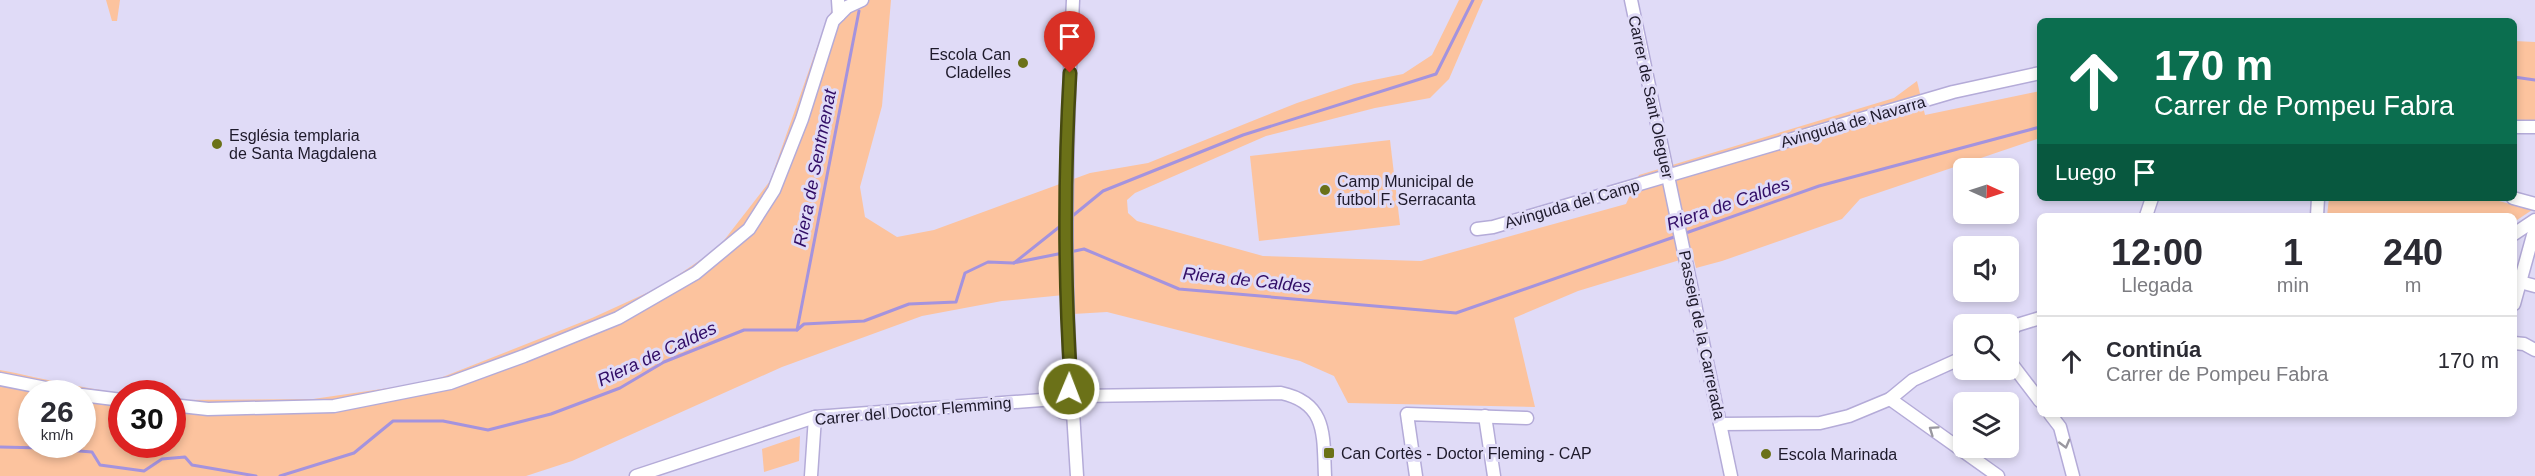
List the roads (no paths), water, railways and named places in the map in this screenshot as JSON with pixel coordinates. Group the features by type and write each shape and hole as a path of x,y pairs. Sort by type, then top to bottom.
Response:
{"street":[{"path":"838,0 839,15"},
{"path":"186,407 208,409 334,406 450,383 618,318 696,273 749,229 774,190 802,119 832,21 847,7 862,0"},
{"path":"1073,0 1066,164 1066,314 1071,383 1078,406 1073,412 1077,476"},
{"name":"Carrer de Sant Oleguer","path":"1631,0 1671,194"},
{"name":"Avinguda de Navarra","path":"1667,176 1953,92 2037,74"},
{"path":"2517,127 2535,127"},
{"name":"Avinguda del Camp","path":"1477,229 1493,227 1667,176"},
{"name":"Passeig de la Carrerada","path":"1671,194 1731,476"},
{"path":"2517,199 2535,204"},
{"path":"2517,232 2535,220"},
{"path":"2517,293 2535,228"},
{"path":"2520,282 2535,286"},
{"path":"2019,324 2037,319"},
{"path":"2517,343 2535,350"},
{"path":"1720,424 1820,423 1849,416 1890,399 1913,380 1953,362"},
{"path":"2019,373 2037,396"},
{"path":"0,379 18,383"},
{"path":"1073,412 1061,411 1057,407 1055,399 1061,391 1281,393 1297,396 1310,406 1323,429 1325,476"},
{"name":"Carrer del Doctor Flemming","path":"636,476 815,417 1055,399"},
{"path":"1890,399 1998,476"},
{"path":"1416,476 1407,414 1527,418"},
{"path":"1485,416 1494,476"},
{"path":"810,476 815,417"},
{"path":"2052,417 2060,427 2073,476"}],"waterway":[{"path":"1070,218 1103,191 1243,135 1436,74 1473,0"},
{"name":"Riera de Sentmenat","path":"797,330 859,11"},
{"name":"Riera de Caldes","path":"2517,77 2535,80"},
{"name":"Riera de Caldes","path":"1683,234 1819,186 2037,128"},
{"path":"1014,263 1063,224"},
{"name":"Riera de Caldes","path":"1070,252 1084,249 1179,289 1456,313 1677,236"},
{"name":"Riera de Caldes","path":"280,476 354,453 393,421 443,421 488,430 551,414 620,388 664,362 744,330 797,330 804,324 864,321 909,304 956,302 965,273 988,262 1013,263 1063,253"},
{"name":"Riera de Caldes","path":"0,447 92,452 100,465 144,471 162,459 185,457 192,465 256,476"}],"place":[{"name":"Escola Can Cladelles","path":"1023,63"},
{"name":"Església templaria de Santa Magdalena","path":"217,144"},
{"name":"Camp Municipal de futbol F. Serracanta","path":"1325,190"},
{"name":"Can Cortès - Doctor Fleming - CAP","path":"1329,453"},
{"name":"Escola Marinada","path":"1766,454"}]}
